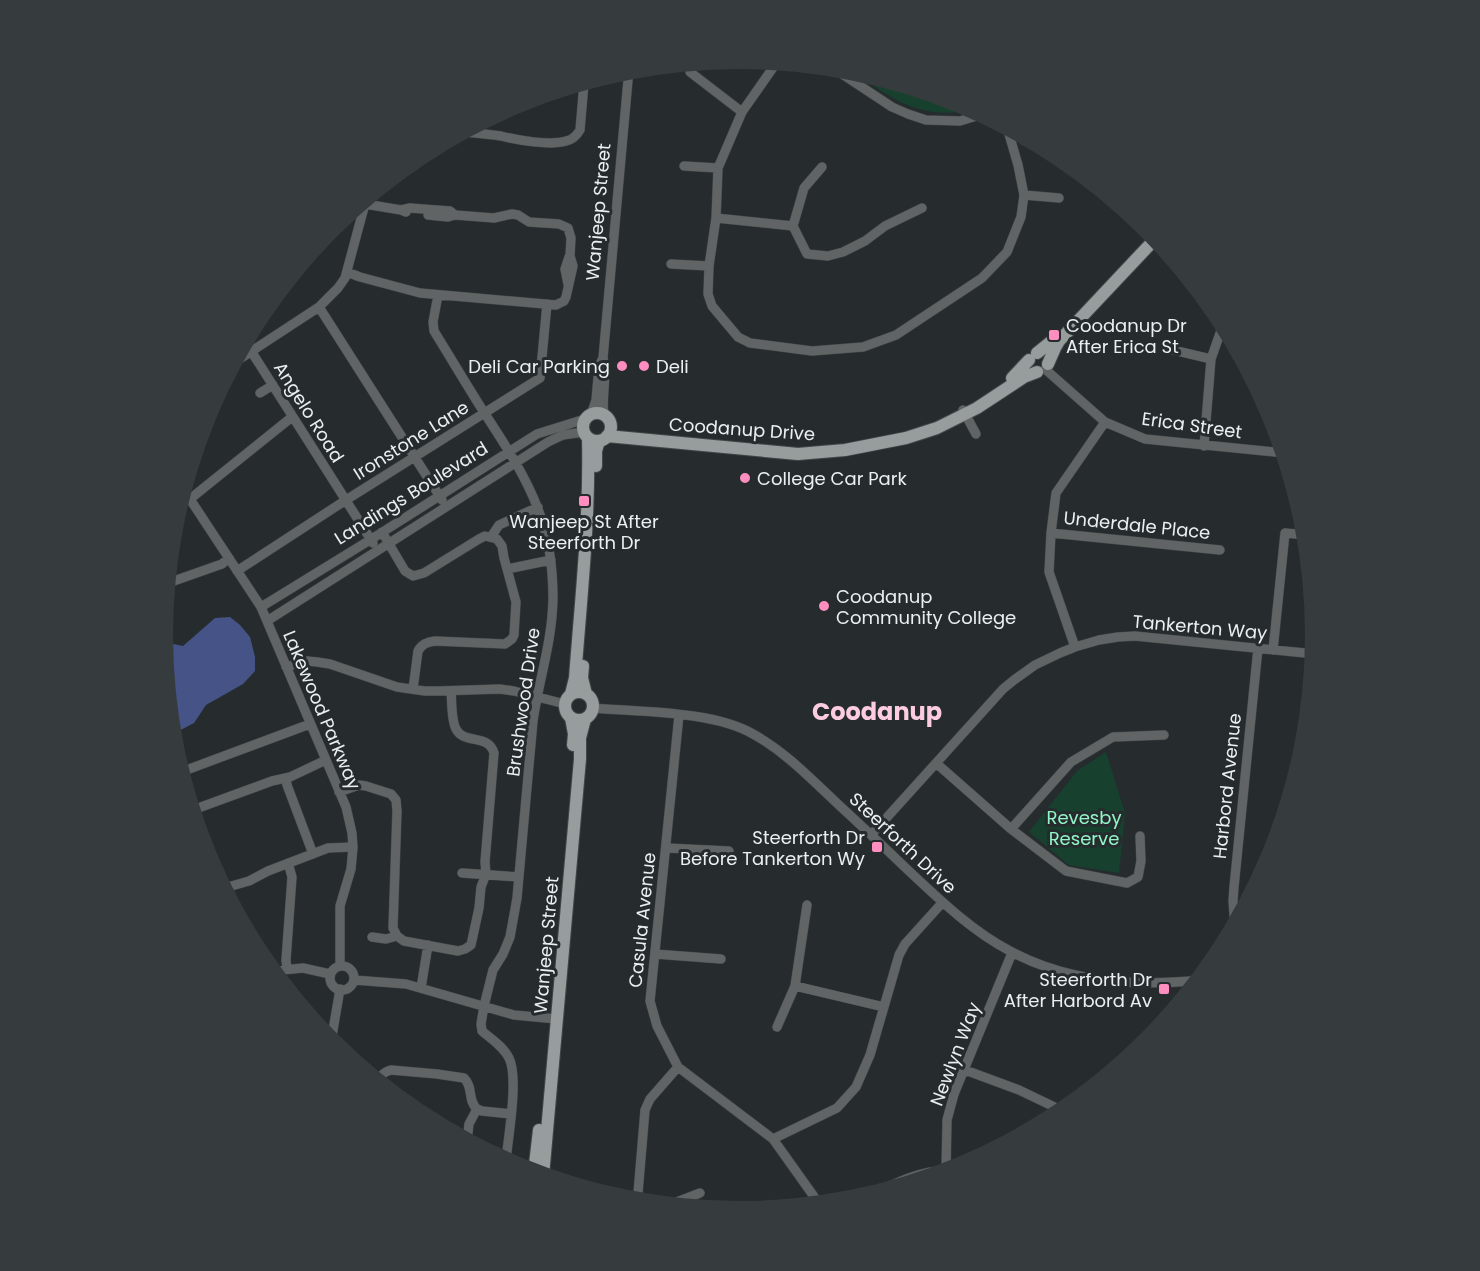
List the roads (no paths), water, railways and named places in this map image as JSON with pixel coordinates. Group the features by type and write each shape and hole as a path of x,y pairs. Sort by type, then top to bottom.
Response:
{"main road":[{"name":"Coodanup Drive","path":"964,412 1021,371 1146,241"},
{"path":"1043,368 1045,355 1033,357 1030,366 1034,371 1043,368 1059,341 1150,245"},
{"name":"Coodanup Drive","path":"598,435 630,433 752,445 818,448 851,445 897,436 964,412 989,401 1024,377 1043,368"},
{"path":"598,435 582,678 586,694 591,700 589,713 578,720 571,718 566,712 575,678 588,494 598,435 609,421 593,416 583,428 598,435"},
{"path":"568,699 578,692 586,694"},
{"name":"Wanjeep Street","path":"535,1164 554,1019 580,759 580,738 589,713"},
{"name":"Wanjeep Street","path":"544,1167 574,734 571,718"}],"street":[{"path":"772,70 742,112 718,168 716,218 709,266 708,294 712,306 738,337 750,342 812,351 863,347 896,334 982,278 1007,252 1021,217 1024,195 1010,138"},
{"path":"690,72 742,112"},
{"name":"Wanjeep Street","path":"593,416 599,366 603,358 628,80"},
{"path":"851,80 892,107 926,120 960,121 970,118"},
{"path":"477,133 500,136 511,140 558,143 568,141 578,134 583,91"},
{"path":"684,166 718,168"},
{"path":"822,167 804,188 793,226 807,254 828,256 853,247 885,226 922,208"},
{"path":"1024,195 1059,198"},
{"path":"346,272 420,293 438,295 556,305 564,301 567,294 573,266 568,228 559,224 529,222 512,214 494,218 455,215 448,218 410,213 374,203"},
{"path":"251,351 326,302 342,283 363,213"},
{"path":"716,218 793,226"},
{"path":"671,264 709,266"},
{"name":"Brushwood Drive","path":"438,295 433,322 434,332 508,451 538,507 550,560 553,600 550,633 533,721 517,898 510,937 493,970 481,1024 482,1031 501,1047 509,1058 513,1071 507,1152"},
{"name":"Ironstone Lane","path":"237,571 540,378 547,304"},
{"path":"319,307 446,507"},
{"path":"1204,446 1211,359 1220,334"},
{"path":"1173,350 1211,359"},
{"name":"Angelo Road","path":"251,351 377,551"},
{"name":"Erica Street","path":"1043,368 1105,422 1145,439 1276,452"},
{"path":"260,393 273,386"},
{"path":"964,412 976,434"},
{"name":"Landings Boulevard","path":"261,607 537,434 593,416"},
{"path":"191,498 292,417"},
{"path":"1075,647 1049,572 1056,493 1105,422"},
{"name":"Landings Boulevard","path":"267,621 548,442 563,435 598,435"},
{"name":"Lakewood Parkway","path":"190,500 261,607 346,807 353,847 351,869 340,906 340,966"},
{"path":"492,537 499,525 538,507"},
{"path":"382,532 405,571 413,576 424,573 479,538 492,537 500,542 516,602 514,635 505,644 447,640 428,642 420,647 413,690"},
{"name":"Underdale Place","path":"1051,533 1220,550"},
{"path":"1273,650 1286,533 1297,534"},
{"path":"176,580 222,564 229,558"},
{"path":"507,569 550,560"},
{"name":"Tankerton Way","path":"871,835 1003,689 1035,665 1075,647 1099,640 1135,636 1306,653"},
{"name":"Harbord Avenue","path":"1234,913 1234,887 1258,648"},
{"path":"286,666 307,662 330,664 382,683 413,690 500,689 558,704 568,699"},
{"path":"339,792 359,785 391,794 396,800 393,928 398,936 404,940 459,951 471,945 486,874 494,753 492,746 486,742 458,733 454,726 451,691"},
{"name":"Steerforth Drive","path":"589,713 679,715 736,726 753,734 787,758 942,903 1012,953 1054,970 1104,981 1151,984 1188,981"},
{"name":"Casula Avenue","path":"679,715 651,1001 657,1026 678,1067 773,1139 814,1197"},
{"path":"190,769 310,724"},
{"path":"1011,829 1071,762 1113,737 1164,735"},
{"path":"201,807 286,778 326,760"},
{"path":"936,763 1011,829 1066,871 1127,883 1138,877 1141,861 1140,836"},
{"path":"286,778 313,854"},
{"path":"232,886 327,848 353,847"},
{"path":"667,848 729,851"},
{"path":"287,969 292,877 288,863"},
{"path":"462,873 519,877"},
{"path":"773,1139 837,1108 856,1087 870,1055 898,956 905,944 942,903"},
{"path":"777,1027 795,986 807,904"},
{"path":"372,938 386,939 398,936"},
{"path":"421,988 428,945"},
{"name":"Newlyn Way","path":"948,1162 946,1131 949,1111 1012,953"},
{"path":"656,954 721,959"},
{"path":"340,966 347,966 353,972 354,980 352,985 340,990 334,987 330,974 340,966"},
{"path":"283,970 303,968 330,974"},
{"path":"354,980 406,984 514,1015 554,1019"},
{"path":"795,986 884,1007"},
{"path":"333,1030 340,990"},
{"path":"638,1192 645,1110 650,1099 678,1067"},
{"path":"382,1074 391,1070 464,1078 469,1084 472,1103 477,1109 510,1114"},
{"path":"965,1070 1019,1090 1055,1107"},
{"path":"468,1132 477,1109"},
{"path":"685,1199 700,1193"}],"water":[{"path":"230,617 250,637 255,657 255,671 243,684 206,705 194,723 181,730 173,644 183,646 215,618"}],"place":[{"name":"Coodanup Dr After Erica St","path":"1054,335"},
{"name":"Deli Car Parking","path":"622,366"},
{"name":"Deli","path":"644,366"},
{"name":"College Car Park","path":"745,478"},
{"name":"Wanjeep St After Steerforth Dr","path":"584,501"},
{"name":"Coodanup Community College","path":"824,606"},
{"name":"Steerforth Dr Before Tankerton Wy","path":"877,847"},
{"name":"Steerforth Dr After Harbord Av","path":"1164,989"}],"district":[{"name":"Coodanup","path":"877,711"}],"park label":[{"name":"Revesby Reserve","path":"1084,827"}]}
